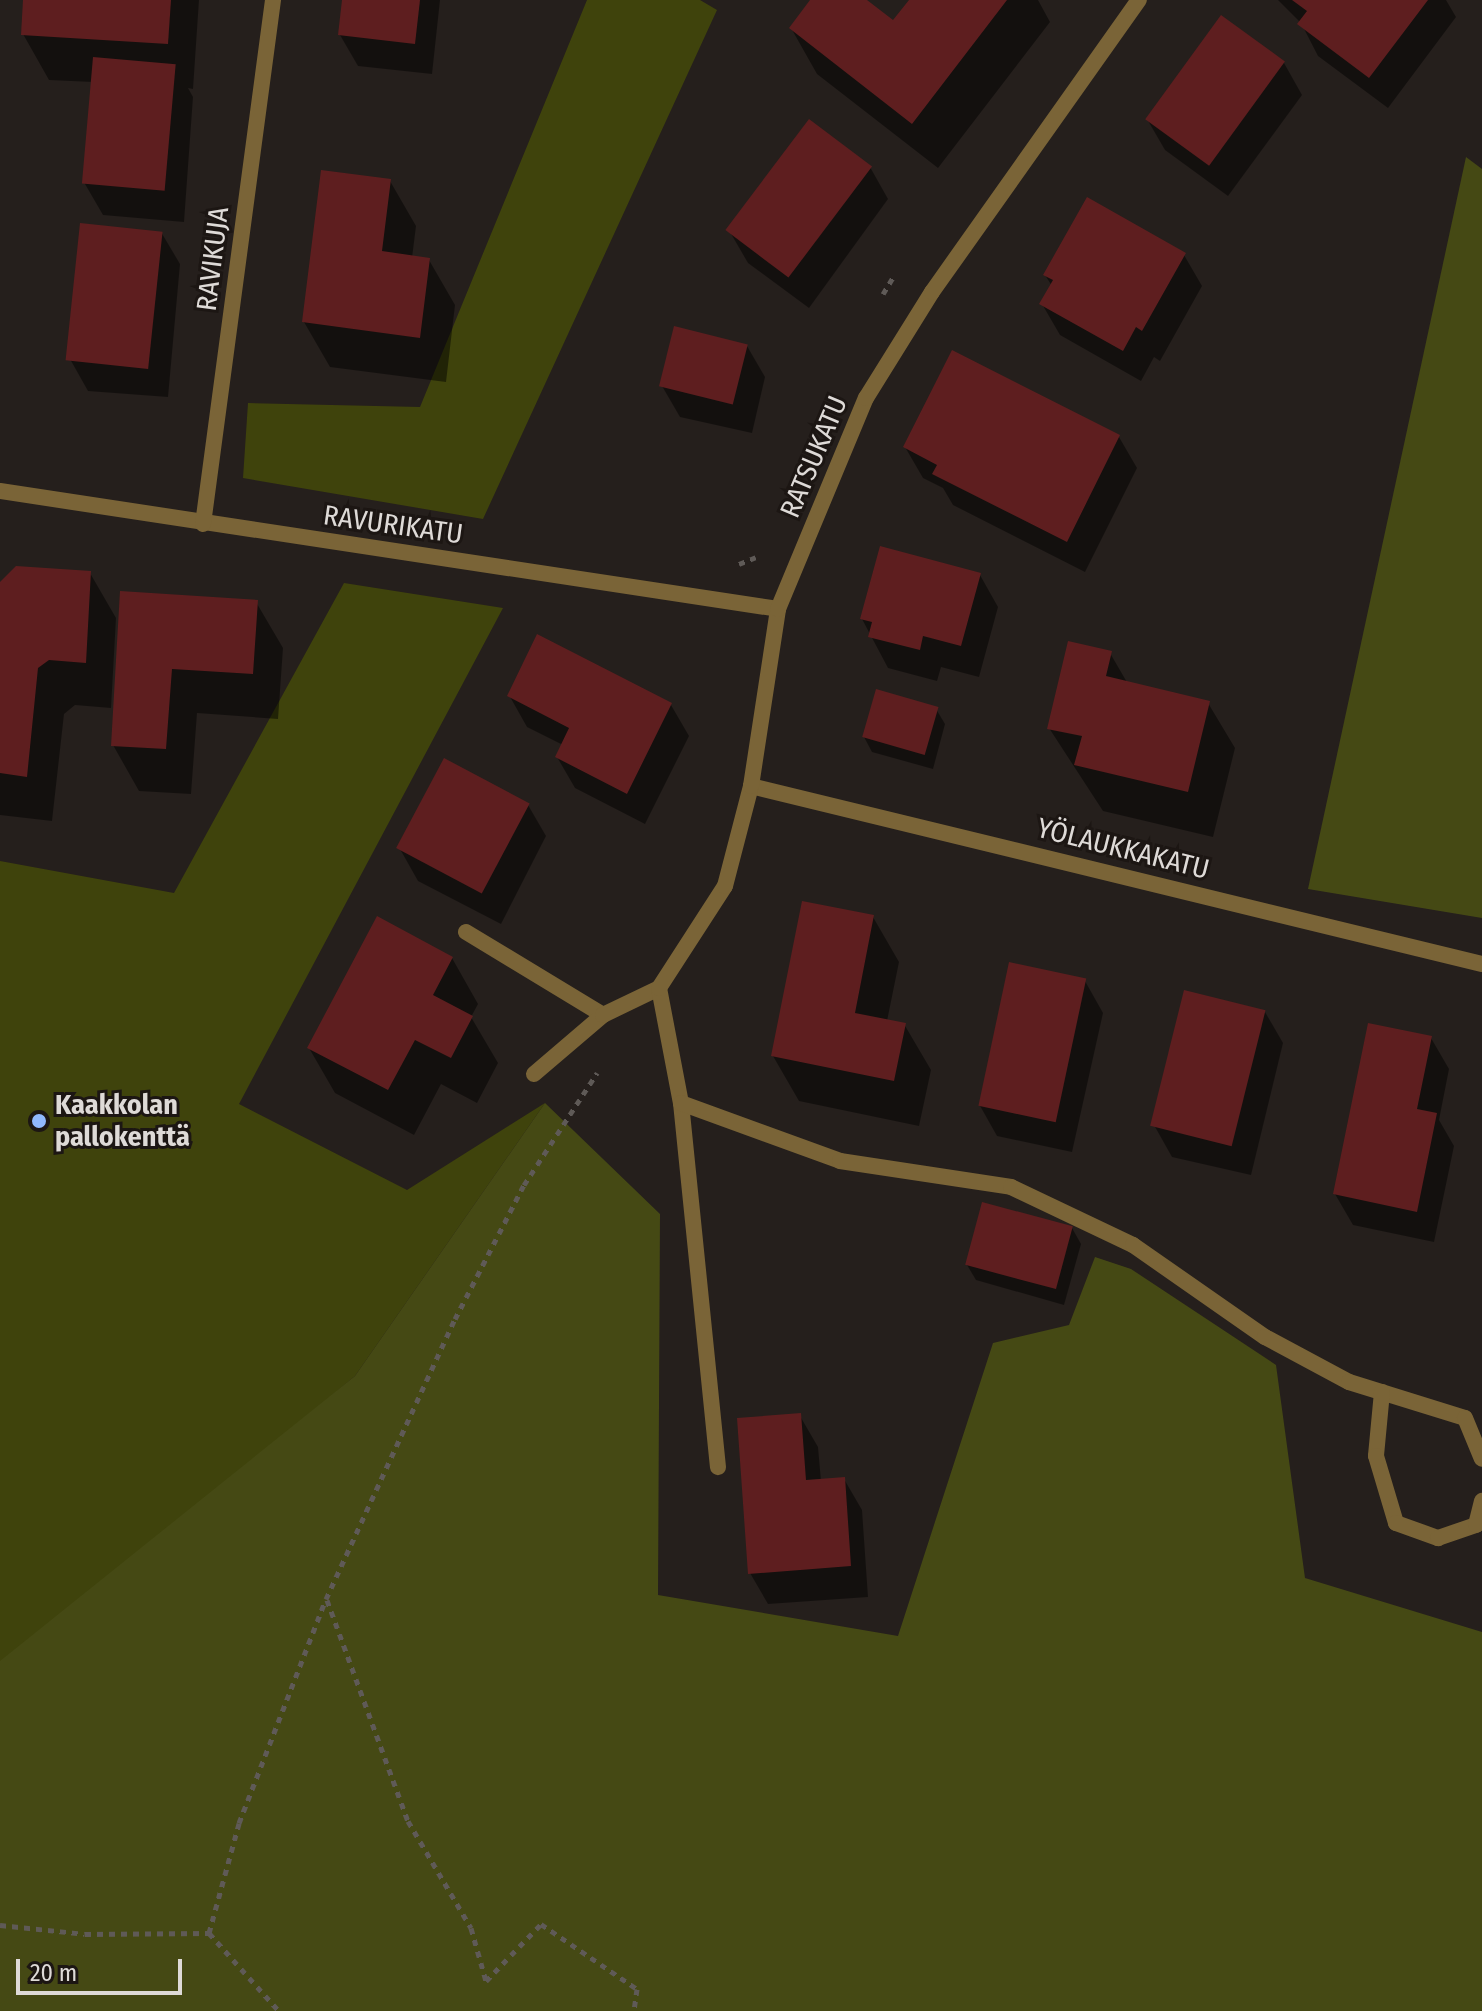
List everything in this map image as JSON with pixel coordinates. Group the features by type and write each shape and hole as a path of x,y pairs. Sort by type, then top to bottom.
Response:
{"street":[{"name":"RAVIKUJA","path":"203,524 273,0"},
{"name":"RATSUKATU","path":"659,988 725,886 751,786 778,609 866,398 932,292 1139,0"},
{"name":"RAVURIKATU","path":"0,491 778,609"},
{"name":"YÖLAUKKAKATU","path":"751,786 1482,964"},
{"path":"466,932 603,1015"},
{"path":"534,1074 603,1015 659,988 681,1103 718,1467"},
{"path":"681,1103 840,1161 1011,1187 1133,1245 1265,1337 1349,1382 1465,1418 1482,1459"},
{"path":"1382,1392 1376,1456 1396,1523 1438,1538 1476,1525 1482,1501"}],"path":[{"path":"209,1933 239,1823 326,1599 455,1319 524,1185 604,1062"},
{"path":"326,1599 408,1821 471,1928 486,1981 541,1924 637,1989 634,2011"},
{"path":"0,1925 85,1934 209,1933 279,2011"}],"green space":[{"path":"587,0 700,0 717,10 483,519 243,478 248,403 420,407"},
{"path":"1466,157 1482,169 1482,918 1308,889"},
{"path":"344,583 503,608 239,1104 407,1190 545,1103 355,1376 0,1672 0,861 174,893"},
{"path":"545,1103 660,1214 658,1595 898,1636 993,1343 1069,1325 1095,1257 1131,1269 1276,1365 1305,1578 1482,1632 1482,2011 0,2011 0,1661 355,1376"}],"building":[{"path":"23,0 171,0 168,44 21,35"},
{"path":"342,0 420,0 415,44 338,35"},
{"path":"810,0 867,0 893,20 909,0 1007,0 912,124 789,28"},
{"path":"1292,0 1428,0 1369,78 1297,24 1307,11"},
{"path":"1221,15 1285,61 1209,166 1145,119"},
{"path":"93,57 176,64 165,191 82,184"},
{"path":"809,119 872,167 788,278 725,230"},
{"path":"321,170 391,179 382,251 430,258 420,338 302,322"},
{"path":"1087,197 1186,253 1142,331 1136,327 1123,351 1039,304 1053,280 1043,275"},
{"path":"80,223 163,232 148,369 66,360"},
{"path":"674,326 748,344 733,405 659,386"},
{"path":"952,350 1120,435 1067,542 932,474 937,465 903,447"},
{"path":"880,546 981,573 961,646 923,636 920,650 868,637 872,622 860,619"},
{"path":"16,566 91,571 86,663 49,660 38,668 27,777 0,773 0,582"},
{"path":"120,591 258,600 253,674 172,669 166,749 111,746"},
{"path":"537,634 672,703 627,794 555,757 569,728 507,696"},
{"path":"1068,641 1112,651 1106,676 1210,701 1188,792 1074,765 1082,736 1047,729"},
{"path":"876,689 938,707 925,755 862,737"},
{"path":"444,758 530,804 482,894 396,848"},
{"path":"802,901 874,915 855,1013 906,1023 894,1081 771,1056"},
{"path":"377,916 453,957 433,995 473,1016 451,1058 415,1040 388,1090 307,1048"},
{"path":"1009,962 1086,978 1056,1122 978,1106"},
{"path":"1184,990 1266,1010 1232,1146 1150,1126"},
{"path":"1368,1023 1432,1036 1417,1109 1437,1113 1417,1212 1333,1194"},
{"path":"982,1202 1073,1226 1056,1289 965,1265"},
{"path":"801,1413 806,1480 845,1477 851,1566 748,1574 737,1418"}],"place":[{"name":"Kaakkolan pallokenttä","path":"39,1121"}]}
